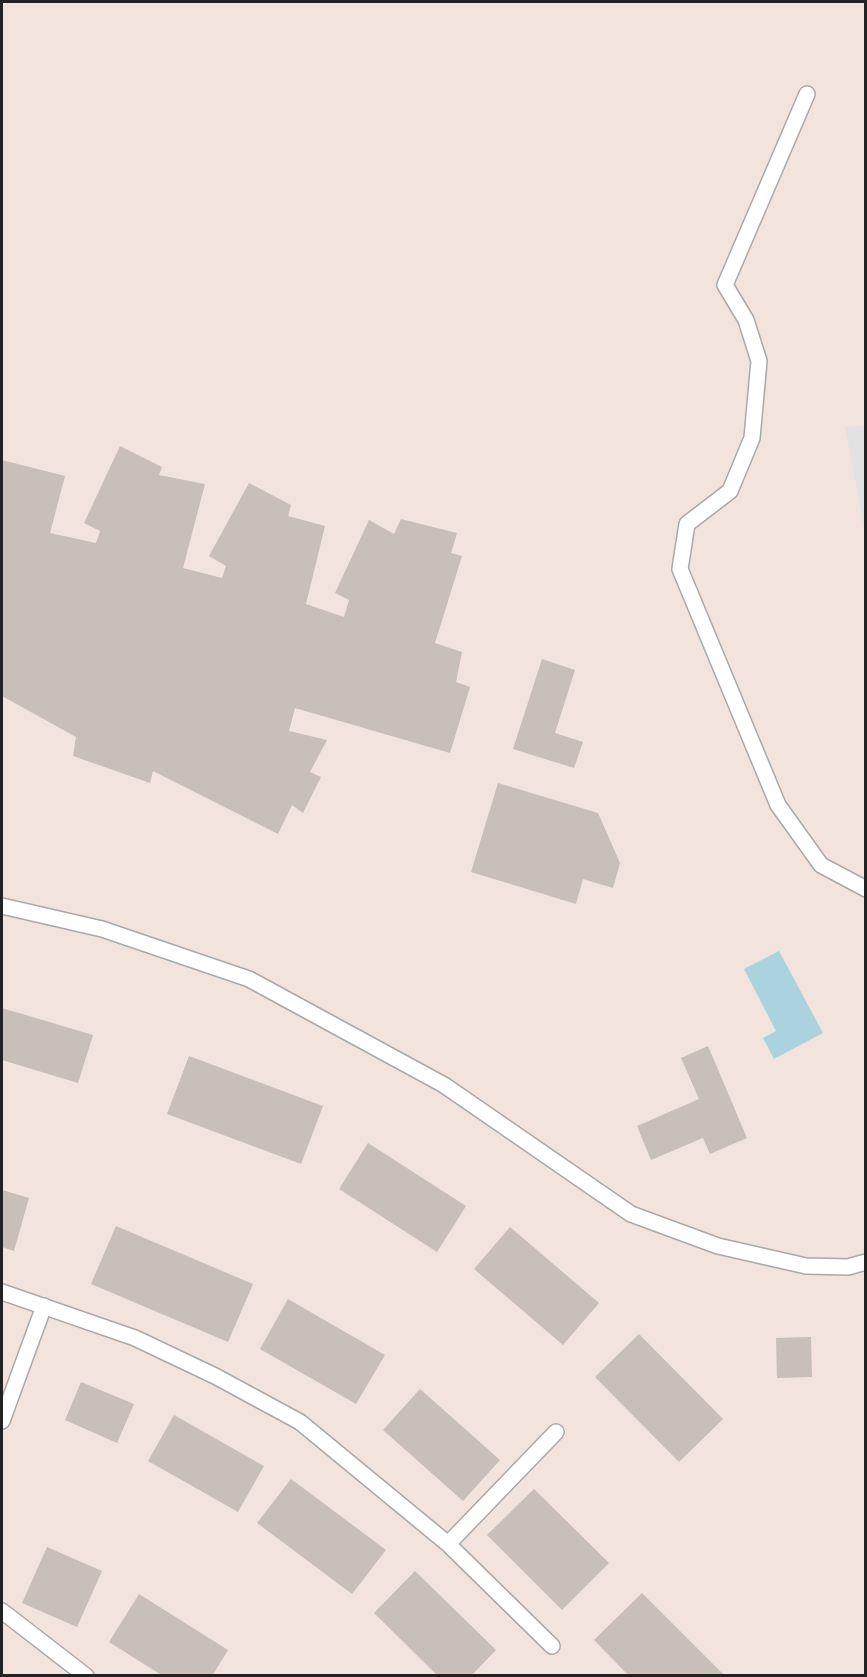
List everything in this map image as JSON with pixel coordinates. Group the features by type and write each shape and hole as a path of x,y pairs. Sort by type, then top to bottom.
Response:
{"lane":[{"path":"807,94 725,285 746,320 759,361 752,438 730,491 687,524 680,569 778,805 821,865 866,889"},
{"path":"2,906 102,929 249,979 444,1085 631,1214 718,1246 806,1266 848,1267 866,1262"},
{"path":"2,1292 135,1338 215,1376 300,1422 448,1544 552,1646"},
{"path":"2,1421 44,1306"},
{"path":"448,1544 556,1432"},
{"path":"2,1611 86,1676"}],"shaded area":[{"path":"2,2 865,2 865,1675 2,1675"},
{"path":"866,425 865,532 845,427"}],"water":[{"path":"779,951 823,1033 774,1059 763,1038 776,1031 744,969"}],"building":[{"path":"120,446 162,467 159,475 205,484 183,568 222,578 226,566 209,556 249,483 291,505 288,516 325,526 306,604 344,617 349,600 335,593 369,520 394,534 401,519 457,533 451,553 462,556 435,643 462,652 456,682 470,687 450,753 295,708 289,731 327,740 310,772 321,777 303,813 292,805 278,834 153,771 150,783 73,756 76,737 2,696 2,460 65,476 50,533 96,543 100,531 84,523"},
{"path":"542,659 575,670 555,733 583,742 574,768 513,749"},
{"path":"498,783 598,813 620,863 613,888 583,879 576,904 471,872"},
{"path":"2,1008 93,1035 78,1083 2,1060"},
{"path":"708,1046 747,1138 710,1154 703,1138 651,1160 637,1126 699,1099 681,1058"},
{"path":"189,1056 323,1106 301,1164 167,1114"},
{"path":"368,1143 466,1206 437,1252 339,1189"},
{"path":"2,1190 29,1198 14,1251 2,1247"},
{"path":"116,1226 253,1284 228,1342 91,1284"},
{"path":"510,1227 599,1303 563,1345 474,1269"},
{"path":"288,1299 385,1355 356,1404 260,1349"},
{"path":"639,1334 723,1419 679,1462 595,1377"},
{"path":"811,1337 812,1377 777,1378 776,1338"},
{"path":"81,1382 134,1404 117,1443 65,1420"},
{"path":"420,1389 500,1460 463,1501 383,1430"},
{"path":"174,1415 264,1466 238,1512 148,1461"},
{"path":"291,1479 386,1550 352,1594 257,1523"},
{"path":"534,1489 609,1563 562,1610 487,1535"},
{"path":"47,1547 102,1571 77,1627 22,1603"},
{"path":"415,1571 496,1650 471,1676 438,1676 374,1613"},
{"path":"642,1593 725,1676 629,1676 594,1640"},
{"path":"139,1594 228,1650 212,1676 163,1676 109,1642"}]}
